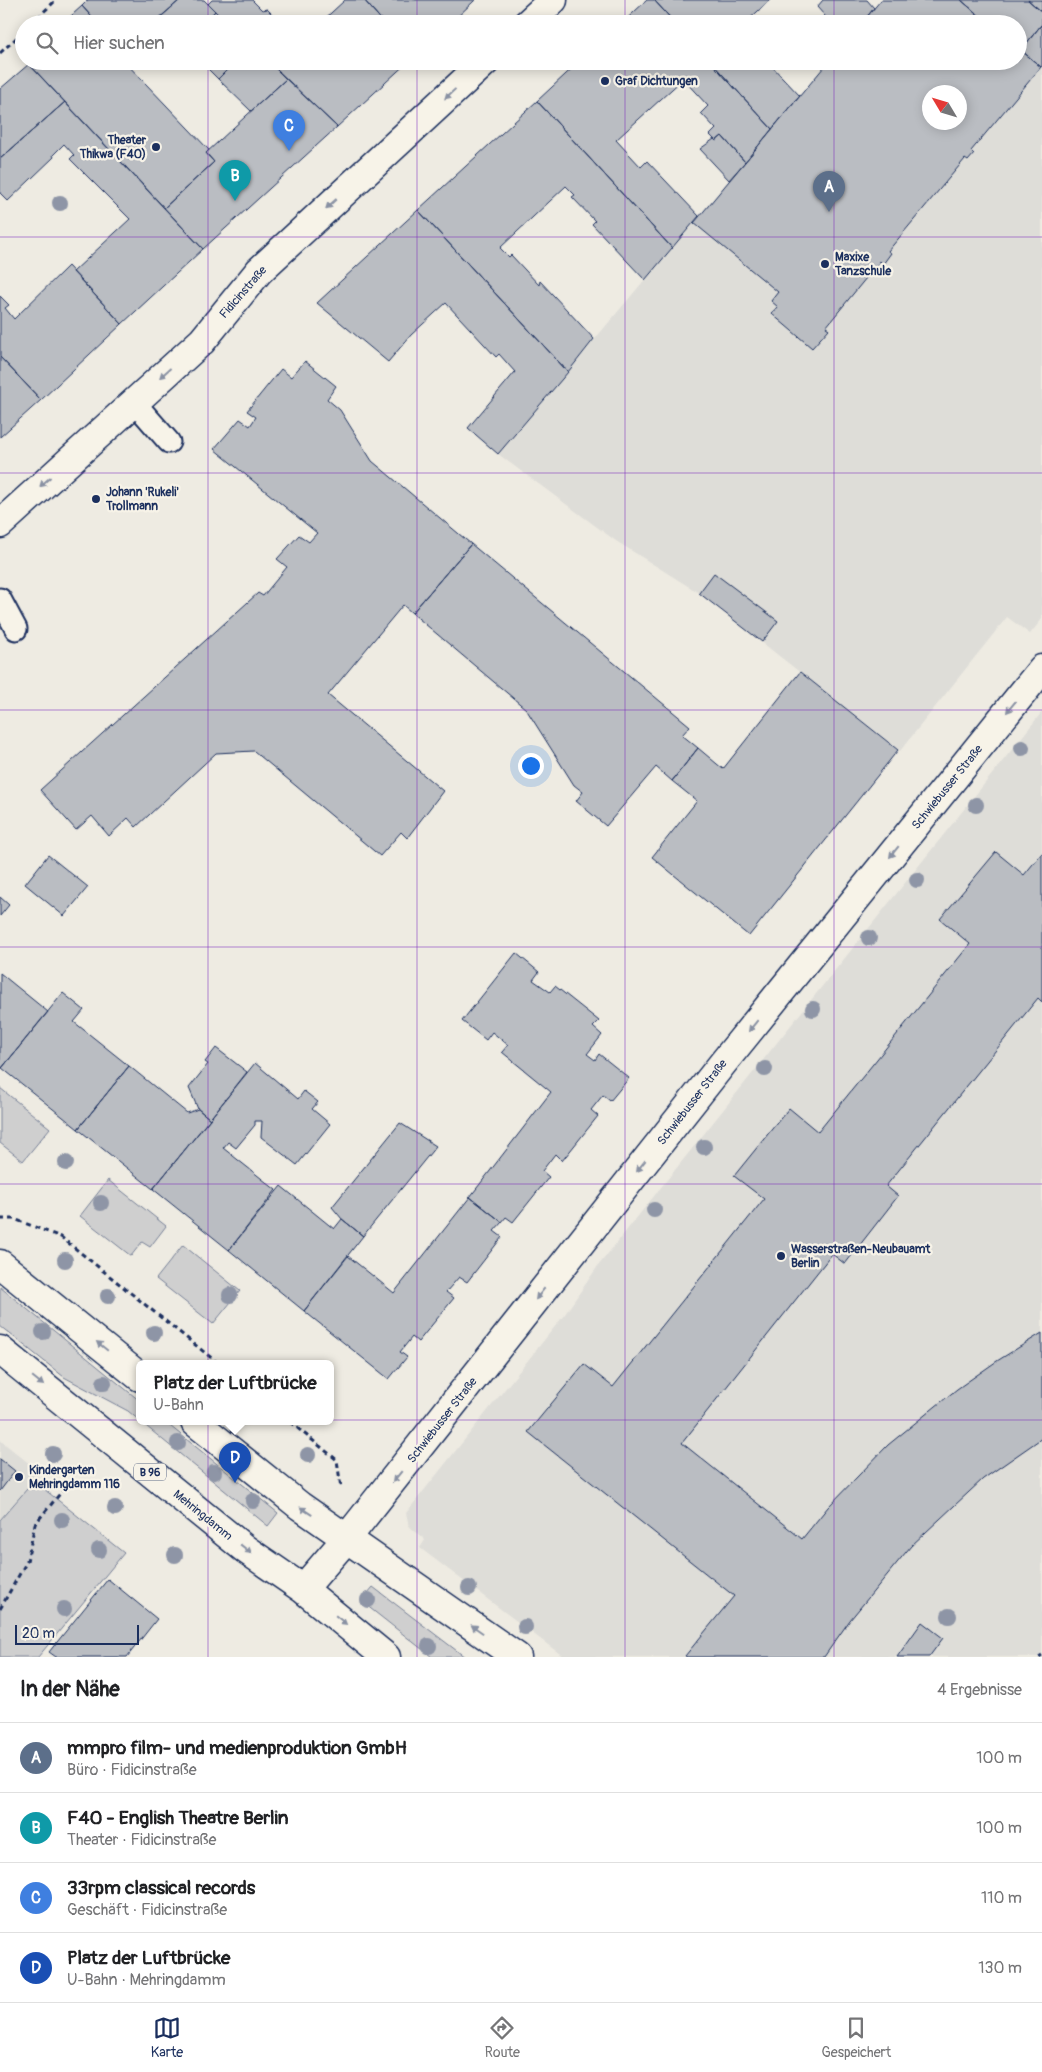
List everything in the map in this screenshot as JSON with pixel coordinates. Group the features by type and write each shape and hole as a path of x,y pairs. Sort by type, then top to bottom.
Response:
{"street":[{"path":"537,15 553,0"},
{"name":"Fidicinstraße","path":"0,524 202,340 266,265 476,70"},
{"name":"Schwiebusser Straße","path":"303,1589 347,1538 735,1048 1042,669"},
{"path":"0,1264 136,1374"},
{"name":"Mehringdamm","path":"0,1350 245,1549 303,1589 386,1657"},
{"path":"199,1425 300,1506 517,1657"}],"lane":[{"path":"134,402 169,442"},
{"path":"0,599 16,629"}],"path":[{"path":"40,15 56,0"},
{"path":"0,53 15,39"},
{"path":"0,1220 14,1219 61,1237 213,1360"},
{"path":"294,1425 337,1460 347,1538"},
{"path":"0,1610 27,1561 35,1524 68,1484"}],"shaded area":[{"path":"881,0 1042,0 1042,619 1030,634 1007,617 900,751 699,593 616,541 498,454 821,70 1027,70 1027,15 868,15"},
{"path":"1042,712 1042,1657 564,1657 420,1548 425,1540 409,1526 406,1513 565,1314 598,1266"},
{"path":"0,1088 50,1128 23,1161 0,1143"},
{"path":"108,1180 166,1226 150,1247 142,1242 131,1256 80,1216"},
{"path":"183,1245 240,1291 213,1324 156,1279"},
{"path":"0,1287 136,1398 136,1418 128,1411 64,1377 0,1326"},
{"path":"145,1425 169,1425 278,1513 268,1526"},
{"name":"Kindergarten Mehringdamm 116","path":"0,1440 41,1473 0,1520"},
{"path":"34,1481 124,1553 38,1657 0,1657 0,1520"},
{"path":"373,1587 465,1657 432,1657 361,1601"}],"building":[{"path":"88,0 180,0 163,15 90,15 82,6"},
{"path":"180,0 204,0 215,11 211,15 163,15"},
{"path":"212,0 252,0 262,10 267,9 273,15 219,15 208,4"},
{"path":"345,0 364,0 377,15 329,15"},
{"path":"364,0 475,0 459,15 377,15"},
{"path":"647,0 654,0 668,15 631,15"},
{"path":"654,0 770,0 754,15 668,15"},
{"path":"823,0 867,0 874,8 868,15 824,15 817,7"},
{"path":"881,0 961,0 978,15 868,15"},
{"path":"961,0 1028,0 1042,12 1042,24 1027,43 1027,15 978,15"},
{"path":"1028,0 1042,0 1042,12"},
{"path":"82,6 90,15 72,15"},
{"path":"1042,24 1041,67 1027,55 1027,43"},
{"path":"1027,55 1041,67 971,151 974,154 968,161 965,159 888,251 891,253 883,264 880,261 826,327 829,329 812,348 772,314 778,307 771,301 778,292 694,223 822,70 1027,70"},
{"path":"22,70 35,70 65,102 0,159 0,89"},
{"path":"34,70 133,70 209,150 206,153 214,162 164,208"},
{"path":"209,70 227,70 218,79"},
{"path":"227,70 277,70 286,79 251,111 218,79"},
{"path":"277,70 399,70 337,127"},
{"path":"570,70 718,70 772,129 745,162 722,136 716,141 710,135 716,129 701,113 708,106 683,79 616,140 641,167 647,161 699,216 672,248 537,101"},
{"path":"718,70 775,70 800,96 772,129"},
{"path":"286,79 337,127 203,249 164,208 214,162 206,153"},
{"path":"537,101 672,248 645,280 592,224 595,221 572,197 575,195 566,186 500,248 509,257 511,255 539,285 540,281 594,339 568,372 418,210"},
{"path":"65,102 203,249 122,324 73,272 130,219 70,159 74,155 64,144 53,155 54,157 8,201 0,193 0,159"},
{"path":"722,136 745,162 729,180 700,149"},
{"path":"418,210 568,372 498,454 468,428 515,372 499,354 496,357 446,303 411,335 388,362 317,303"},
{"path":"68,266 122,324 41,400 0,357 0,296 9,305 5,308 14,319"},
{"path":"0,357 41,400 0,437"},
{"path":"305,361 336,386 327,399 340,410 372,461 471,544 412,613 403,605 328,695 443,791 407,838 401,832 380,856 254,751 216,753 136,827 128,818 109,836 92,816 76,830 40,790 258,593 263,596 287,567 277,559 299,535 309,542 317,533 214,449 240,419 250,426 256,417 247,411 281,369 291,377"},
{"path":"471,544 690,726 682,735 698,748 672,781 656,767 606,826 576,801 583,792 574,785 526,709 412,613"},
{"path":"714,573 778,621 762,642 699,593"},
{"path":"800,672 898,750 749,936 652,857 697,801 672,781 698,748 723,769"},
{"path":"996,852 1024,875 1042,853 1042,1002 1038,998 886,1186 898,1196 845,1264 832,1254 682,1443 802,1539 828,1507 888,1445 957,1389 1042,1333 1042,1438 983,1479 911,1546 850,1620 824,1657 687,1657 685,1656 734,1596 528,1432 584,1364 613,1387 764,1199 734,1176 789,1108 818,1132 970,944 940,919"},
{"path":"48,855 88,887 64,916 25,884"},
{"path":"0,897 9,905 0,916"},
{"path":"516,953 539,972 533,980 550,992 555,986 599,1021 593,1027 602,1035 587,1054 595,1060 599,1054 629,1078 610,1101 603,1095 591,1110 598,1116 562,1161 555,1154 542,1171 549,1177 513,1222 506,1217 502,1222 470,1197 551,1092 502,1052 508,1045 492,1032 486,1040 462,1021"},
{"path":"0,973 48,1012 2,1068 0,1066"},
{"path":"63,993 84,1010 74,1022 129,1066 78,1129 2,1068"},
{"path":"216,1048 247,1072 210,1119 198,1109 189,1088 208,1064 205,1062"},
{"path":"255,1063 298,1099 304,1091 318,1102 312,1109 330,1124 297,1165 261,1137 262,1121 255,1121 255,1125 236,1148 228,1142 223,1148 276,1190 229,1250 153,1189"},
{"path":"129,1066 187,1113 198,1109 210,1119 153,1189 78,1129"},
{"path":"400,1123 436,1146 363,1236 342,1219 332,1207"},
{"path":"281,1186 334,1229 342,1219 363,1236 304,1311 229,1250"},
{"path":"470,1197 502,1222 494,1231 502,1237 467,1282 459,1277 446,1292 454,1298 418,1342 412,1337 400,1352 407,1357 389,1379 304,1311 348,1256 394,1293"},
{"path":"0,1459 15,1471 0,1491"},
{"path":"108,1579 157,1619 127,1657 56,1657 49,1652"},
{"path":"922,1622 943,1638 929,1657 897,1657"}],"place":[{"name":"Graf Dichtungen","path":"605,81"},
{"name":"Theater Thikwa (F40)","path":"156,147"},
{"name":"33rpm classical records","path":"289,151"},
{"name":"F40 - English Theatre Berlin","path":"235,201"},
{"name":"mmpro film- und medienproduktion GmbH","path":"829,212"},
{"name":"Maxixe Tanzschule","path":"825,264"},
{"name":"Johann 'Rukeli' Trollmann","path":"96,499"},
{"name":"Wasserstraßen-Neubauamt Berlin","path":"781,1256"},
{"name":"Kindergarten Mehringdamm 116","path":"19,1477"},
{"name":"Platz der Luftbrücke","path":"235,1483"}]}
